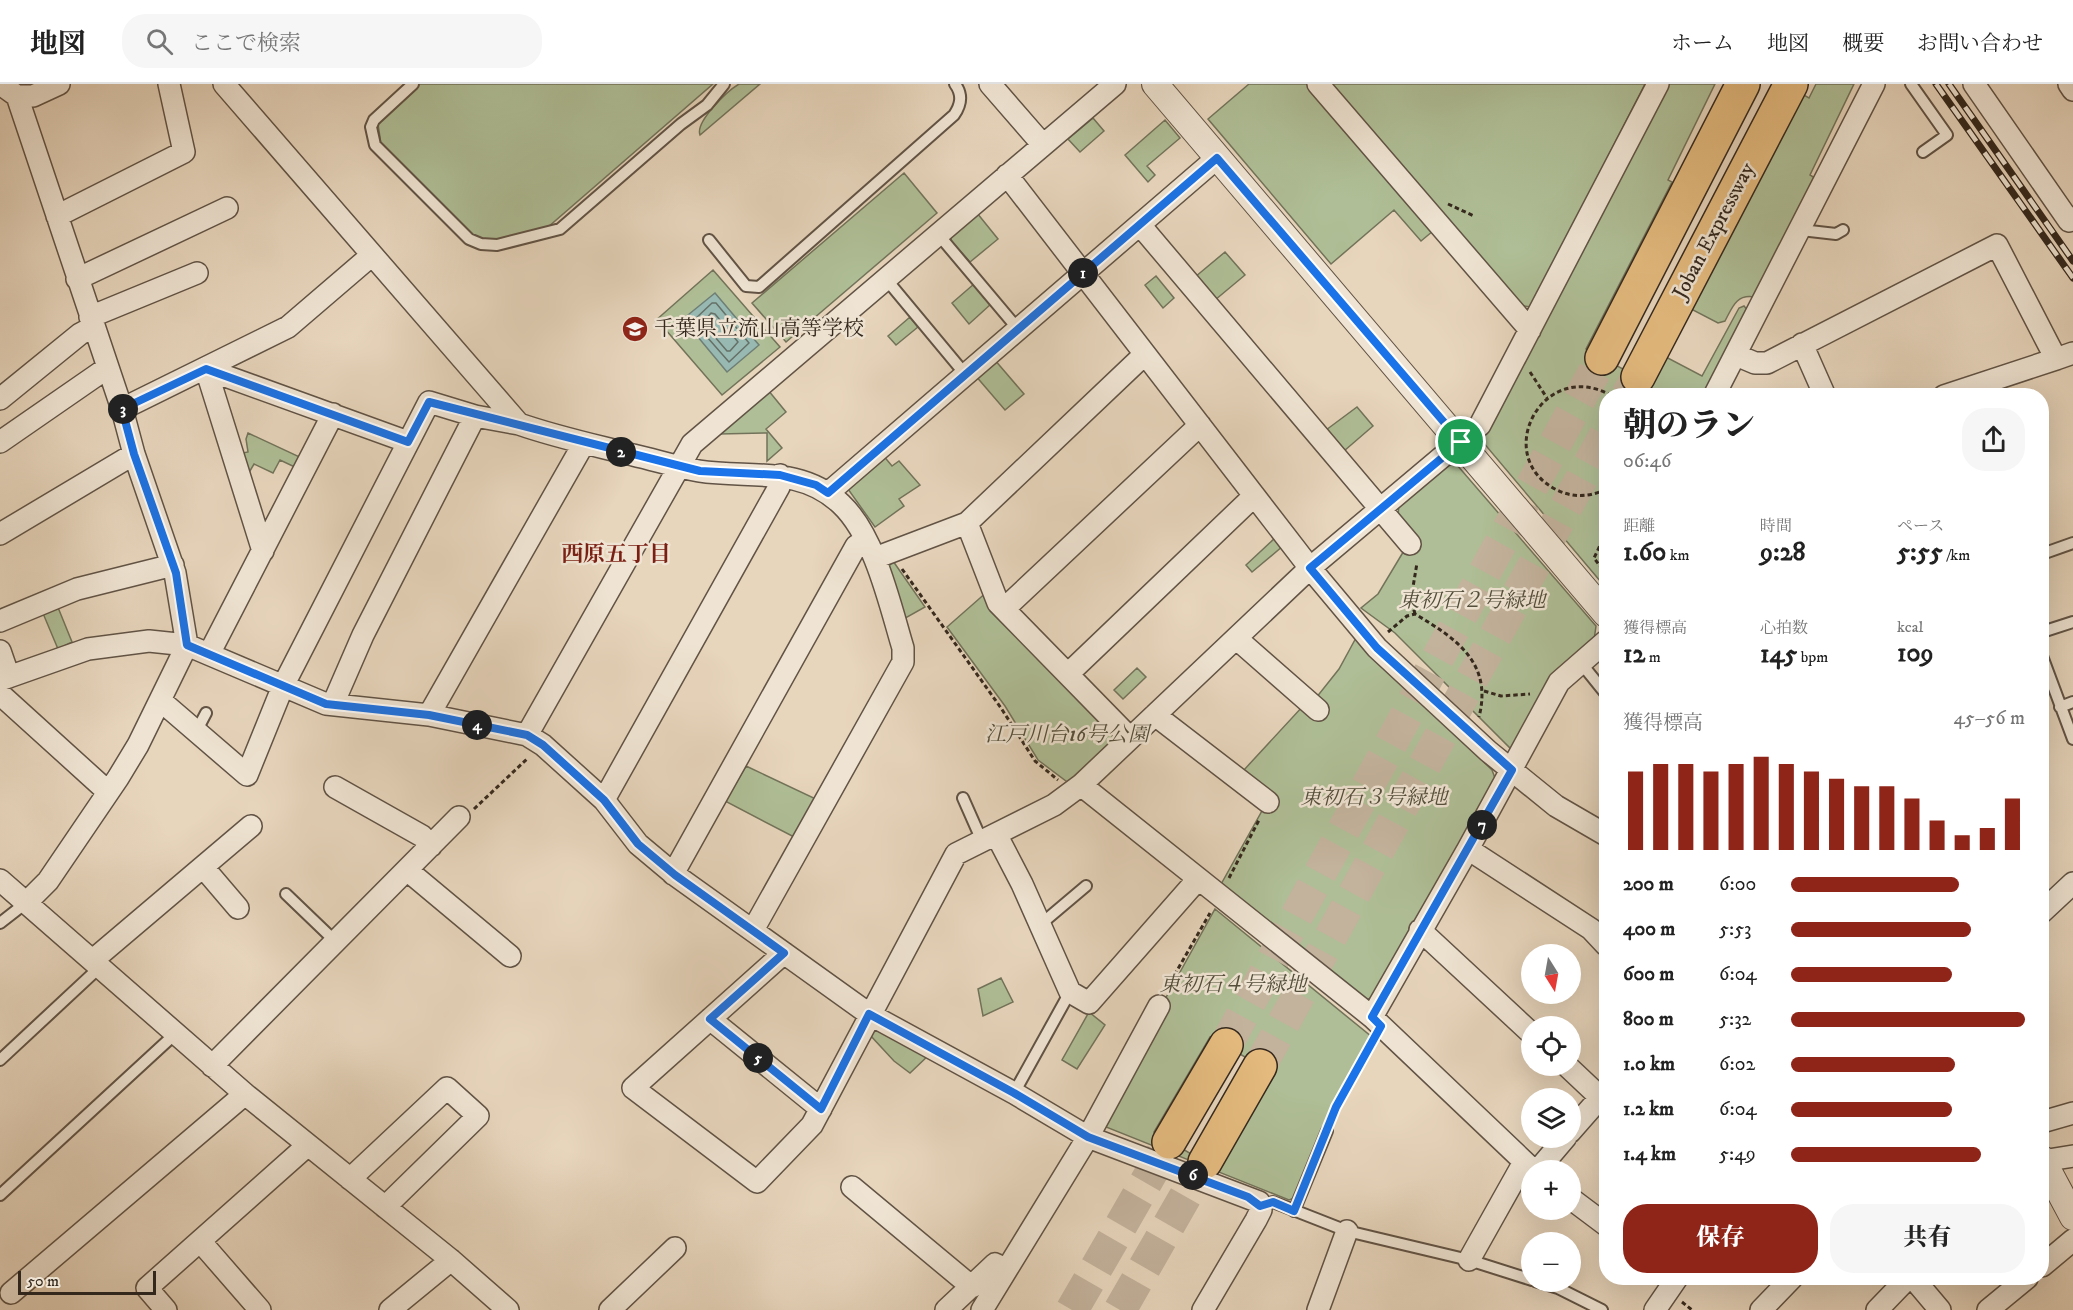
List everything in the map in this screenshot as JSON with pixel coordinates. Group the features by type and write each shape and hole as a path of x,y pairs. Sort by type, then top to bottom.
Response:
{"highway":[{"name":"Joban Expressway","path":"1602,358 1743,84"},
{"name":"Joban Expressway","path":"1625,387 1791,84"},
{"path":"1169,1142 1226,1046"},
{"path":"1205,1162 1260,1065"}],"street":[{"path":"6,89 33,96 59,84"},
{"path":"57,216 184,152 169,84"},
{"path":"224,84 519,424"},
{"path":"990,84 1043,145"},
{"path":"535,740 692,444 1115,84"},
{"path":"1155,84 1599,606"},
{"path":"1318,84 1530,330"},
{"path":"784,953 633,1088 757,1182 812,1125 956,854 1054,805 1155,715 1310,568 1480,425 1658,84"},
{"path":"1718,388 1801,231 1874,84"},
{"path":"1974,84 2069,221 2073,218"},
{"path":"2069,84 2073,90"},
{"path":"6,89 57,216 122,409 134,454 173,566 187,645 161,701 117,784 48,881 27,902"},
{"path":"828,493 1217,158"},
{"path":"1007,175 1310,568 1377,648 1512,770 1556,806 1599,831"},
{"path":"77,279 227,208"},
{"path":"1140,225 1410,544"},
{"path":"1736,355 1755,363 1767,363 1997,244 2064,356 1968,388"},
{"path":"122,409 288,327 372,255"},
{"path":"0,399 92,322 197,273"},
{"path":"1802,344 1821,388"},
{"path":"673,874 856,546 877,550 967,522 1145,354"},
{"path":"0,442 107,368"},
{"path":"206,369 408,442"},
{"path":"206,369 263,551"},
{"path":"161,701 247,775 283,686 429,402 475,416 519,424 584,443 700,471 780,475 816,485 843,505 877,550 903,648 903,662 753,930"},
{"path":"209,654 333,414"},
{"path":"333,704 363,635 475,416"},
{"path":"1004,609 1200,425"},
{"path":"429,715 584,443"},
{"path":"0,534 134,454"},
{"path":"604,800 779,487 780,475"},
{"path":"1068,674 1254,496"},
{"path":"967,522 998,603 1130,738"},
{"path":"0,621 77,590 173,566"},
{"path":"1237,639 1318,710"},
{"path":"3,684 88,649 149,641 187,645 283,686 333,704 429,715 535,740 604,800 638,844 673,874 869,1014 1014,1093 1088,1137 1248,1197 1260,1206 1256,1220 1203,1310"},
{"path":"1377,1021 1420,930 1468,849 1559,682 1599,647"},
{"path":"0,651 3,684 117,784"},
{"path":"1155,715 1268,802"},
{"path":"1074,786 1198,879 1377,1021 1525,1160"},
{"path":"335,787 422,836 431,846"},
{"path":"212,1066 459,817"},
{"path":"97,963 251,825"},
{"path":"989,837 1041,924 1070,992 1089,1003 1198,879"},
{"path":"1468,849 1591,929 1599,938"},
{"path":"203,867 238,908"},
{"path":"407,870 510,956"},
{"path":"0,880 245,1094 451,1260 508,1310"},
{"path":"2049,905 2073,882"},
{"path":"1420,930 1521,1024"},
{"path":"982,1310 1088,1137 1160,1006"},
{"path":"710,1019 821,1109"},
{"path":"1580,1076 1599,1090"},
{"path":"350,1179 447,1088 478,1116 385,1207"},
{"path":"11,1293 245,1094"},
{"path":"1581,1120 1599,1100"},
{"path":"2049,1120 2073,1113"},
{"path":"166,1310 147,1288 308,1145"},
{"path":"1540,1160 1554,1148"},
{"path":"2049,1159 2073,1156"},
{"path":"2049,1173 2073,1217"},
{"path":"1468,1260 1521,1183"},
{"path":"852,1187 972,1287"},
{"path":"1581,1206 1599,1220"},
{"path":"1318,1310 1347,1230"},
{"path":"2049,1260 2073,1240"},
{"path":"200,1241 260,1310"},
{"path":"610,1310 675,1248"},
{"path":"390,1310 451,1260"},
{"path":"946,1310 995,1264 1006,1269"},
{"path":"1655,1310 1672,1285"},
{"path":"1761,1310 1785,1285"},
{"path":"1878,1310 1901,1285"},
{"path":"1919,1285 1940,1310"},
{"path":"1989,1310 2019,1285"}],"lane":[{"path":"413,84 374,120 370,127 375,145 469,239 497,245 560,229 681,124 707,105 724,84"},
{"path":"709,240 746,286 759,287 954,115 960,106 960,95 955,84"},
{"path":"1911,84 1947,135 1923,152"},
{"path":"1801,231 1836,234 1843,230"},
{"path":"938,234 1018,329"},
{"path":"886,279 965,374"},
{"path":"2049,552 2073,543"},
{"path":"2049,630 2073,622"},
{"path":"1581,663 1599,685"},
{"path":"2049,676 2073,740"},
{"path":"2060,707 2073,702"},
{"path":"196,732 206,713"},
{"path":"963,798 989,837"},
{"path":"1041,924 1086,886"},
{"path":"286,894 336,942"},
{"path":"0,923 27,902"},
{"path":"0,1060 97,963"},
{"path":"1014,1093 1070,992"},
{"path":"0,1195 175,1034"},
{"path":"1294,1211 1327,1131"},
{"path":"1260,1206 1273,1202 1347,1230 1468,1260 1521,1276"},
{"path":"1566,1292 1602,1310"}],"path":[{"path":"1517,351 1547,398"},
{"path":"1599,491 1584,495 1564,493 1547,483 1534,469 1527,451 1527,431 1534,413 1547,398 1564,389 1584,386 1625,387"},
{"path":"1410,544 1417,561 1411,600 1415,614 1457,640 1470,656 1483,690 1478,721"},
{"path":"1599,548 1594,558 1599,565"},
{"path":"877,550 1001,708 1035,761 1074,786"},
{"path":"1384,635 1407,616 1415,614"},
{"path":"1483,690 1501,696 1530,694 1549,700"},
{"path":"459,817 463,820 535,740"},
{"path":"1327,1131 1377,1021"}],"green space":[{"path":"420,84 713,84 548,227 493,244 473,236 381,144 378,124"},
{"path":"739,84 760,84 700,135 702,123 707,115 727,93"},
{"path":"1249,84 1307,84 1433,231 1421,241 1394,210 1331,264 1208,119"},
{"path":"1329,84 1645,84 1531,307 1516,305"},
{"path":"1666,84 1715,84 1668,180 1672,182 1586,349 1652,385 1666,357 1702,376 1739,308 1744,306 1748,311 1708,388 1599,388 1599,580 1482,441"},
{"path":"1816,84 1854,84 1810,175 1818,180 1754,297 1739,300 1725,321 1718,323 1691,309 1802,94 1809,98"},
{"path":"1093,118 1104,131 1080,152 1068,139"},
{"path":"1165,120 1180,138 1147,166 1155,175 1148,182 1125,155"},
{"path":"904,173 937,213 786,342 752,303"},
{"path":"977,213 998,239 970,262 951,241 951,235"},
{"path":"1225,252 1245,275 1215,300 1195,277"},
{"path":"713,270 780,347 722,395 665,329 663,330 655,321"},
{"path":"1156,276 1174,298 1163,308 1145,285"},
{"path":"974,284 991,304 969,324 952,303"},
{"path":"910,317 918,327 896,345 888,336"},
{"path":"994,359 1024,394 1005,410 975,375"},
{"path":"768,390 786,412 766,429 782,448 767,461 767,433 720,434"},
{"path":"1357,407 1373,426 1344,451 1326,430"},
{"path":"248,433 304,459 299,469 280,460 273,473 254,464 247,476 238,454 248,452 246,439"},
{"path":"882,454 892,466 899,461 920,485 899,499 904,506 875,527 848,489"},
{"name":"東初石２号緑地","path":"1445,465 1457,465 1596,626 1594,640 1512,750 1395,633 1361,608 1378,594 1405,549 1398,517 1399,503"},
{"path":"1276,537 1283,546 1252,572 1246,565"},
{"path":"893,561 925,607 902,620 887,569"},
{"name":"江戸川台16号公園","path":"988,591 1118,739 1070,784 1038,760 1005,706 947,627"},
{"path":"57,605 72,642 58,649 42,611"},
{"name":"東初石３号緑地","path":"1357,636 1370,653 1492,770 1496,781 1378,995 1364,1001 1220,886 1263,809 1243,771 1303,706 1316,698 1339,669"},
{"path":"1137,668 1146,677 1123,699 1114,690"},
{"path":"746,766 818,800 796,838 725,801"},
{"name":"東初石４号緑地","path":"1215,909 1372,1037 1338,1099 1297,1197 1289,1200 1106,1127 1104,1123 1164,1001","holes":["1210,1037 1275,1074 1218,1170 1154,1132"]},
{"path":"1001,978 1013,1002 983,1016 978,989"},
{"path":"1089,1012 1105,1025 1077,1069 1062,1060"},
{"path":"875,1025 931,1053 910,1073 894,1061 870,1035"}],"water":[{"path":"715,293 759,345 727,372 683,319"}],"tunnel":[{"path":"1226,1045 1602,358"},
{"path":"1632,388 1638,377"},
{"path":"1260,1066 1599,447"},
{"path":"1072,1310 1169,1142"},
{"path":"1120,1310 1205,1162"}],"railway":[{"path":"1936,84 2073,278"},
{"path":"1949,84 2073,261"}],"place":[{"name":"千葉県立流山高等学校","path":"635,329"}],"district":[{"name":"西原五丁目","path":"616,554"}],"route":[{"path":"1217,158 1461,442 1310,568 1377,648 1488,751 1512,770 1372,1017 1381,1026 1336,1107 1294,1211 1273,1202 1260,1206 1258,1202 1248,1197 1088,1137 1014,1093 869,1014 821,1109 710,1019 784,953 675,875 638,844 604,800 543,745 527,735 429,715 326,704 187,645 176,573 134,454 122,409 206,369 408,442 429,402 487,419 519,424 548,435 700,471 780,475 816,485 828,493 1217,158"}]}
